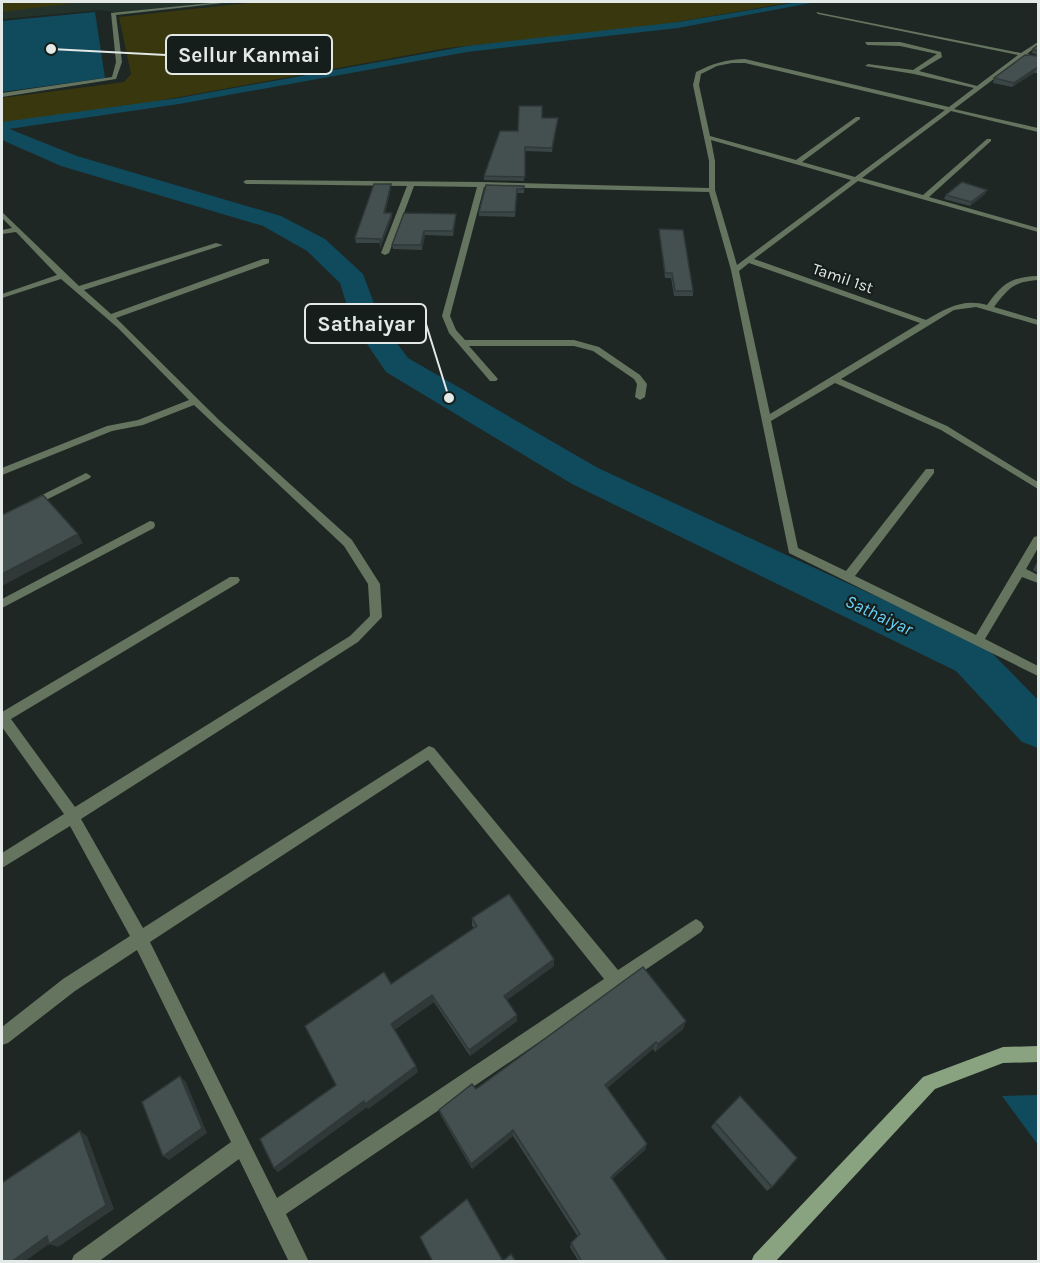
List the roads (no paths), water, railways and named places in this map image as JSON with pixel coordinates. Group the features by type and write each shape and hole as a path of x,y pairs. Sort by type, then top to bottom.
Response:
{"street":[{"path":"2,95 114,78 119,62 113,14 229,2"},
{"path":"818,13 1038,57"},
{"path":"735,270 1038,42"},
{"path":"867,43 900,44 939,54 914,72"},
{"path":"1038,130 763,64 727,60 698,73 696,85 712,161 712,190 735,270 768,419 793,550 1038,671"},
{"path":"868,66 914,72 976,87"},
{"path":"797,162 858,118"},
{"path":"707,137 1038,231"},
{"path":"924,198 989,140"},
{"path":"246,182 482,184 712,190"},
{"path":"385,253 411,184"},
{"path":"482,184 446,316 448,325 493,379"},
{"path":"2,214 62,276 111,317 195,401 348,543 374,584 376,617 354,639 2,861"},
{"path":"2,232 16,230"},
{"path":"79,289 219,245"},
{"name":"Tamil 1st","path":"748,260 927,323"},
{"path":"111,317 266,261"},
{"path":"2,296 62,276"},
{"path":"990,308 1010,282 1017,279 1038,278"},
{"path":"768,419 927,323 963,304 990,308 1038,323"},
{"path":"465,343 574,343 586,345 636,377 642,384 640,397"},
{"path":"834,379 944,428 1038,486"},
{"path":"2,472 110,428 140,423 195,401"},
{"path":"848,577 930,471"},
{"path":"2,519 86,476"},
{"path":"2,604 150,525"},
{"path":"978,641 1038,540"},
{"path":"1020,571 1038,579"},
{"path":"234,580 2,718 72,816 140,939 299,1262"},
{"path":"2,1037 69,985 429,752 616,981"},
{"path":"274,1211 696,927"},
{"path":"761,1262 928,1083 1003,1055 1038,1054"},
{"path":"81,1262 242,1145"}],"water":[{"path":"95,12 105,78 2,92 2,21"},
{"path":"1038,1095 1038,1145 1002,1096"}],"waterway":[{"path":"2,126 179,101 467,49 678,25 811,2"},
{"name":"Sathaiyar","path":"2,132 69,161 272,221 316,245 353,280 367,322 397,365 585,476 971,659 1038,729"}],"place":[{"name":"Sellur Kanmai","path":"51,49"},
{"name":"Sathaiyar","path":"449,398"}]}
